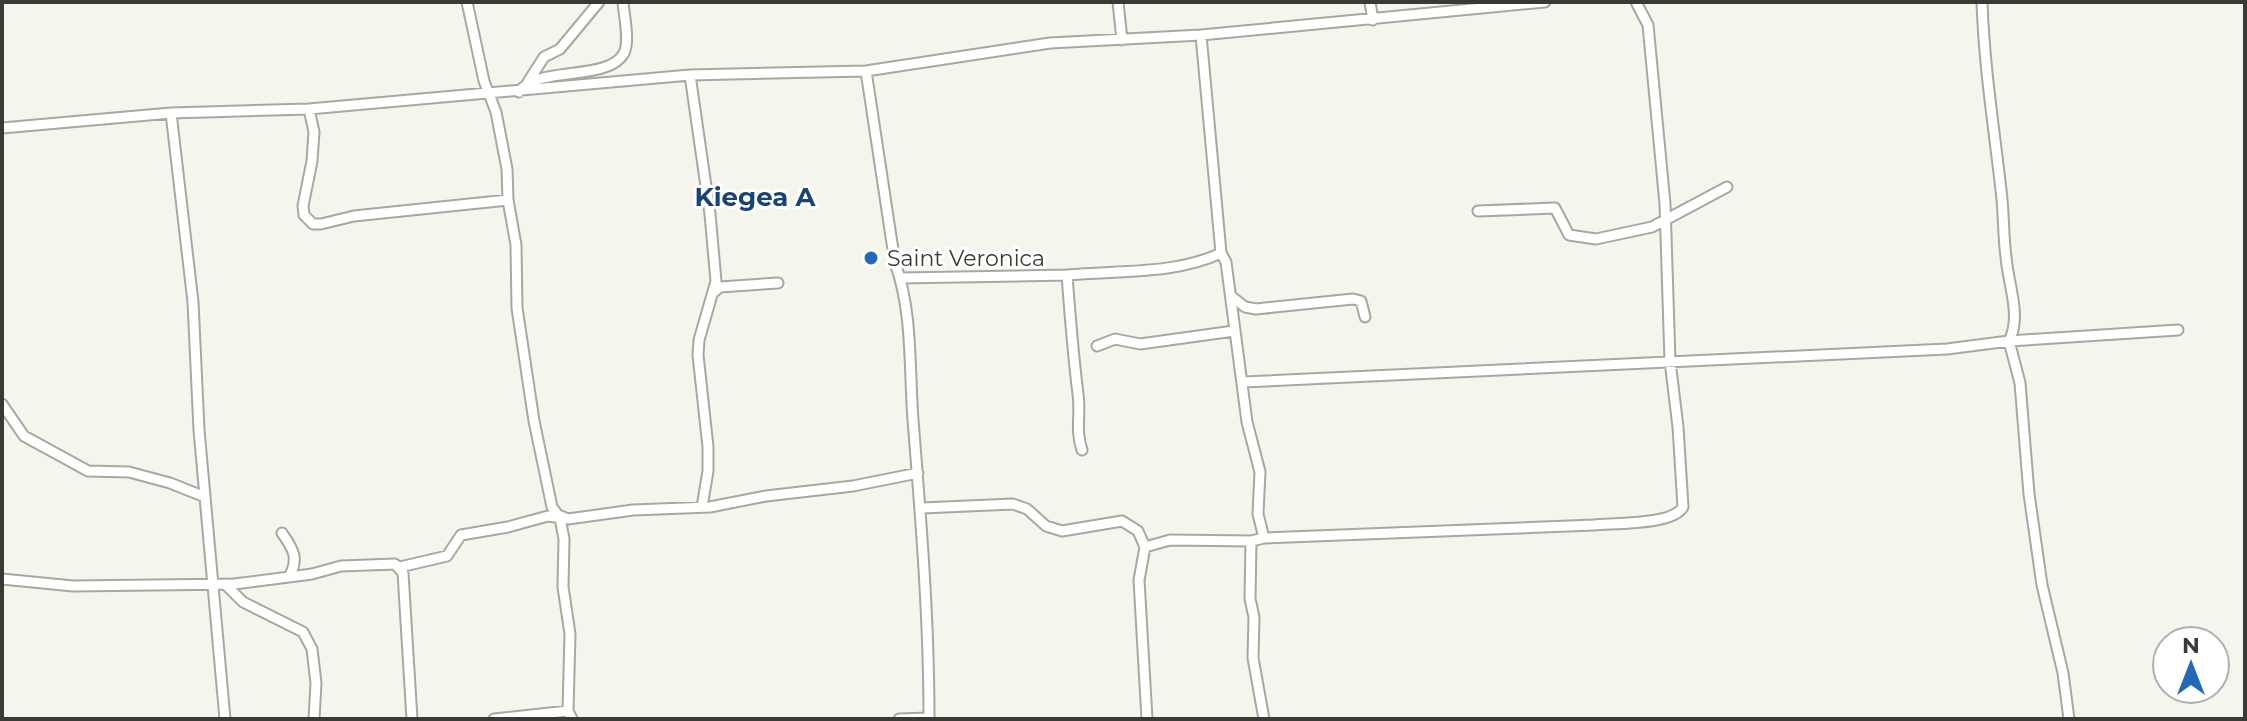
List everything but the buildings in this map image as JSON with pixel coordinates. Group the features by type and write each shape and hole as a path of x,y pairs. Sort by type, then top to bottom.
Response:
{"street":[{"path":"467,2 504,155 516,245 517,308 534,421 552,507 564,519"},
{"path":"519,92 544,57 560,49 599,2"},
{"path":"528,82 604,67 617,60 624,53 626,41 623,2"},
{"path":"1118,2 1122,40"},
{"path":"1370,2 1373,20"},
{"path":"2,128 171,113 309,109 690,75 866,71 1050,43 1201,35 1545,2"},
{"path":"1145,547 1170,540 1251,541 1594,525 1673,517 1683,507 1670,361 1665,220 1648,25 1636,2"},
{"path":"1982,2 2014,313 2013,333 2009,341 2020,383 2029,494 2042,585 2063,673 2069,719"},
{"path":"1201,35 1221,253 1226,262 1247,422 1260,472 1258,514 1264,538"},
{"path":"866,71 895,263 900,278 922,508 930,669 929,718 899,719"},
{"path":"690,75 713,238 714,292 699,340 698,355 708,447 702,507"},
{"path":"309,109 314,132 303,210 313,224 331,223 354,216 508,200"},
{"path":"171,113 193,302 199,430 225,719"},
{"path":"1478,211 1555,208 1569,235 1596,239 1652,227 1727,187"},
{"path":"900,278 1067,275 1171,267 1201,263 1221,253"},
{"path":"1067,275 1079,404 1077,435 1082,450"},
{"path":"714,292 720,287 778,283"},
{"path":"1231,296 1245,307 1256,309 1353,299 1361,301 1365,317"},
{"path":"1243,382 1947,349 2009,341 2178,330"},
{"path":"1097,346 1115,339 1140,344 1234,331"},
{"path":"2,404 24,436 88,471 129,472 205,497"},
{"path":"400,567 447,556 461,535 548,516 564,519 633,510 702,507 853,486 918,473"},
{"path":"922,508 1013,504 1027,509 1046,526 1062,531 1122,521 1138,531 1145,547 1139,580 1147,719"},
{"path":"494,719 548,712 570,715 571,660 563,587 564,519"},
{"path":"282,533 294,554 295,565 289,577"},
{"path":"1251,541 1253,658 1264,719"},
{"path":"2,579 73,586 225,584 368,563 395,564 403,573 412,719"},
{"path":"225,584 243,602 303,632 312,649 316,683 314,719"}],"place":[{"name":"Saint Veronica","path":"871,258"}],"district":[{"name":"Kiegea A","path":"755,197"}]}
